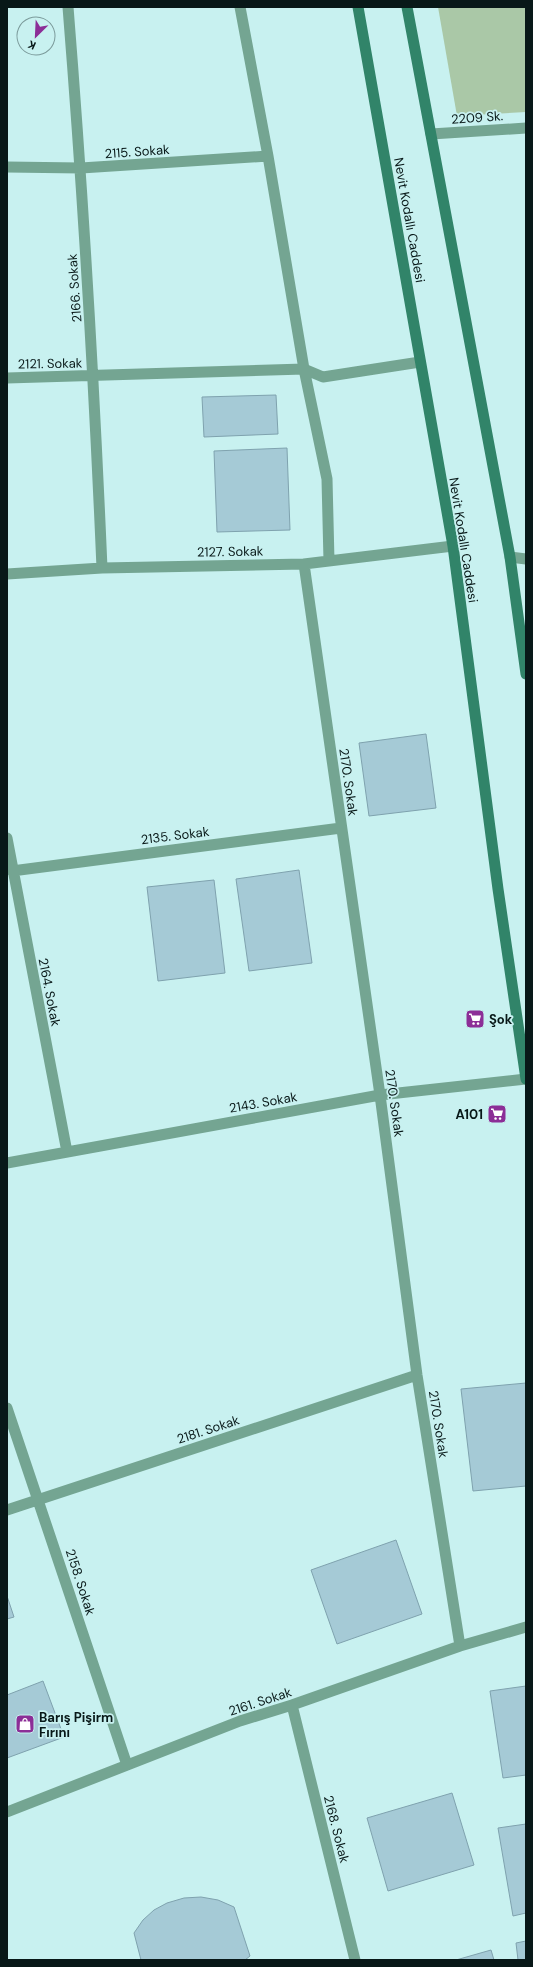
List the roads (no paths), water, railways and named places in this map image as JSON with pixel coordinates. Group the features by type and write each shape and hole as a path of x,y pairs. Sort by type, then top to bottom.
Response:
{"main road":[{"name":"Nevit Kodallı Caddesi","path":"358,7 453,546 497,882 526,1079"},
{"path":"407,7 510,557 526,674"}],"street":[{"name":"2166. Sokak","path":"68,7 81,168 94,376 102,568"},
{"path":"240,7 268,156 304,369 328,479 329,561"},
{"name":"2209 Sk.","path":"431,134 526,128"},
{"name":"2115. Sokak","path":"7,167 81,168 268,156"},
{"path":"304,369 324,377 420,362"},
{"name":"2121. Sokak","path":"7,378 304,369"},
{"name":"2127. Sokak","path":"7,574 102,568 304,564 453,546"},
{"path":"510,557 526,559"},
{"name":"2170. Sokak","path":"304,564 380,1095 417,1375 460,1646"},
{"name":"2135. Sokak","path":"12,871 341,828"},
{"name":"2164. Sokak","path":"7,838 12,871 67,1152"},
{"name":"2143. Sokak","path":"7,1163 380,1095 526,1079"},
{"name":"2181. Sokak","path":"7,1510 417,1375"},
{"name":"2158. Sokak","path":"7,1408 40,1500 127,1765"},
{"name":"2161. Sokak","path":"7,1812 240,1721 292,1705 460,1646 526,1627"},
{"name":"2168. Sokak","path":"292,1705 354,1960"}],"place":[{"name":"Şok","path":"475,1019"},
{"name":"A101","path":"497,1114"},
{"name":"Barış Pişirm Fırını","path":"25,1724"}]}
